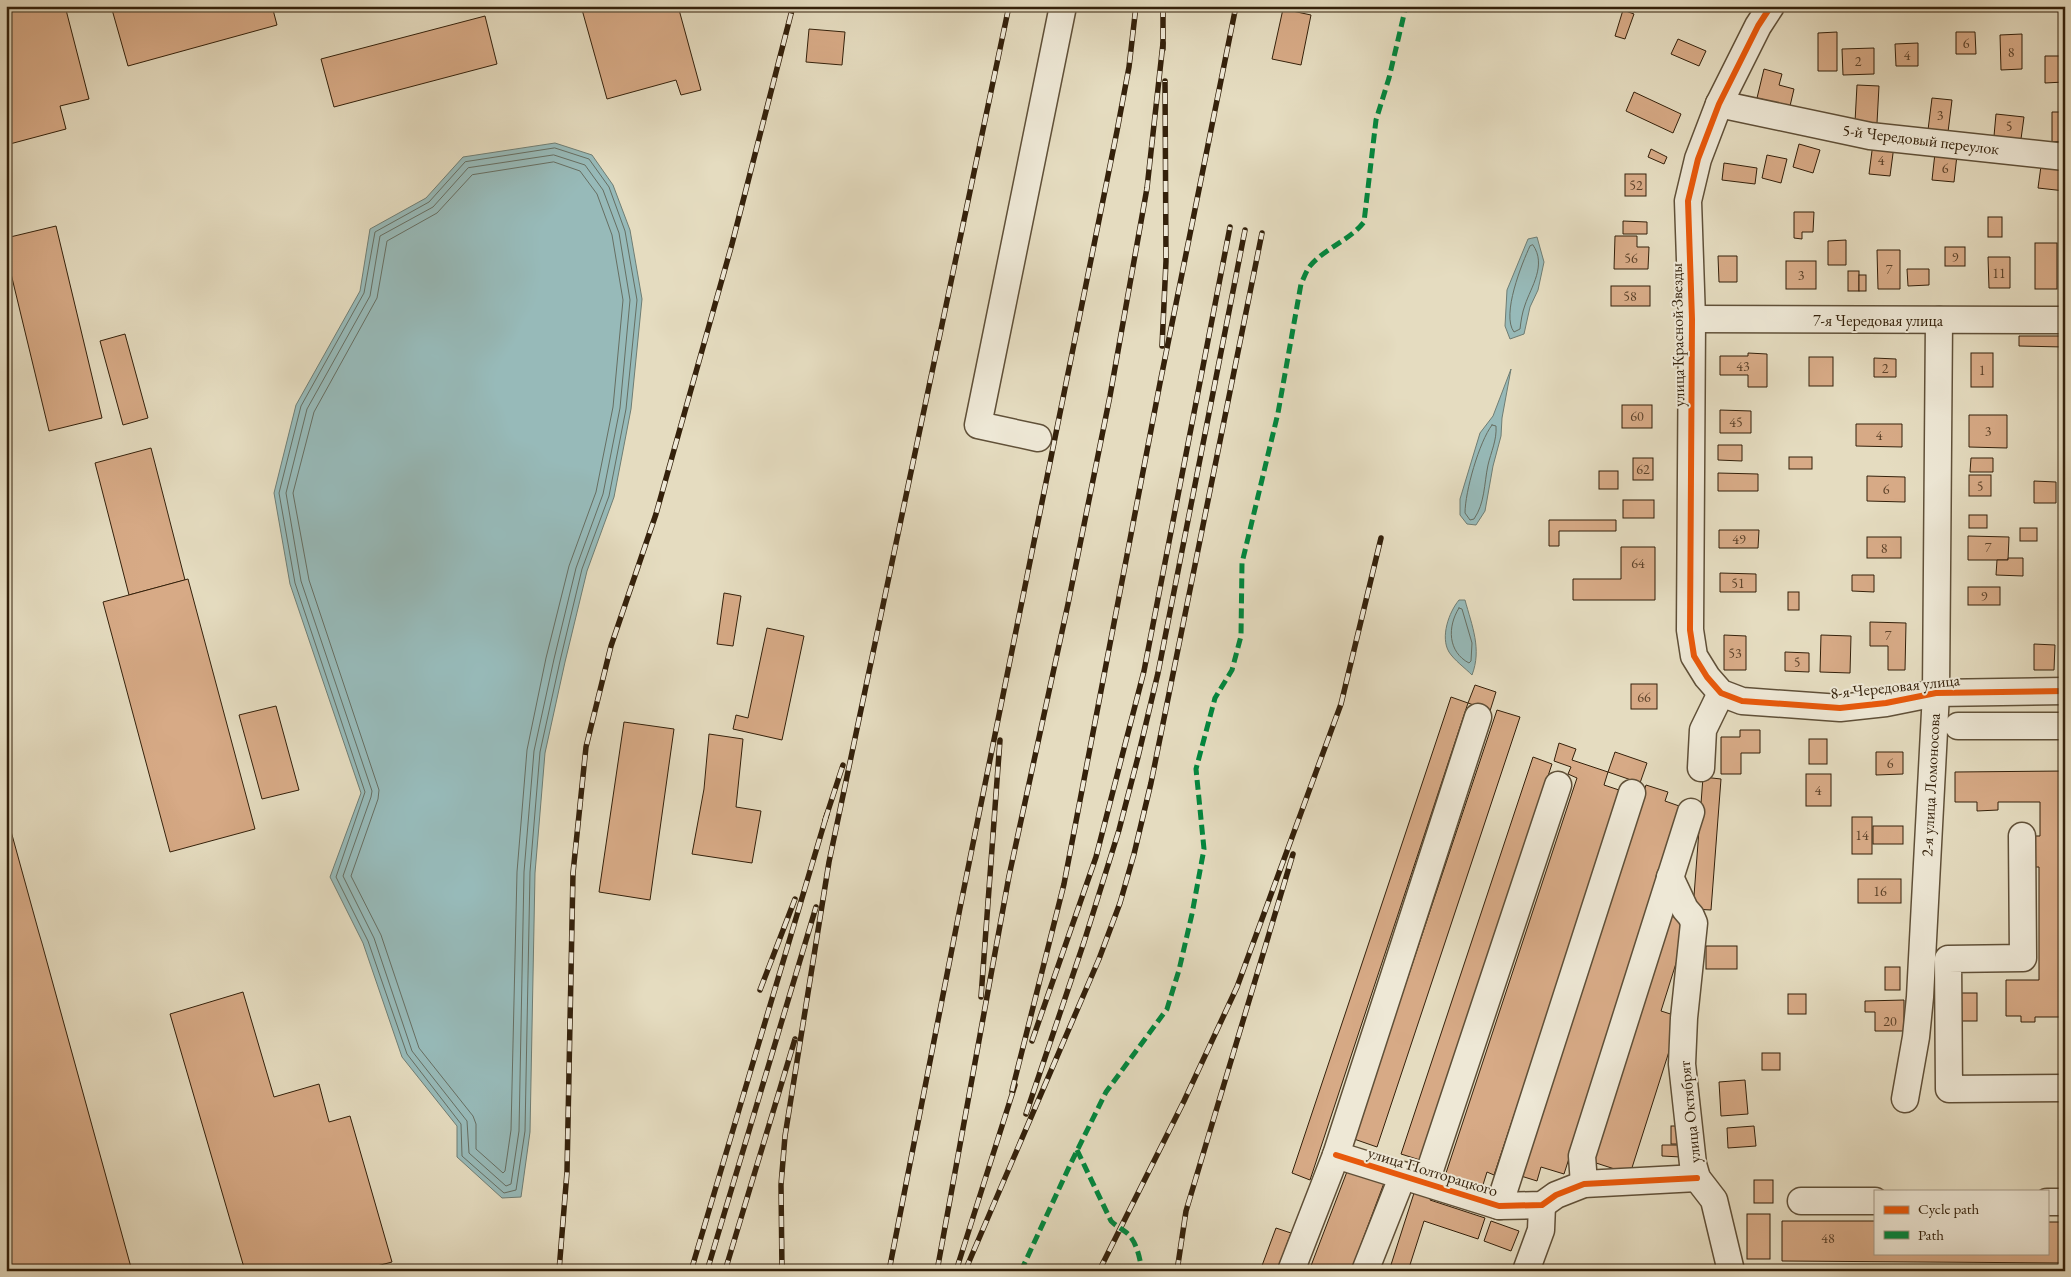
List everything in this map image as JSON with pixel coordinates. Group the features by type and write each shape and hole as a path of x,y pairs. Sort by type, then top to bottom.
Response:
{"street":[{"path":"1038,438 978,425 1063,6"},
{"name":"улица Красной Звезды","path":"1714,685 1694,656 1690,630 1692,319 1688,201 1698,158 1719,104 1758,26 1771,6"},
{"name":"5-й Чередовый переулок","path":"1719,104 1870,136 2065,157"},
{"name":"7-я Чередовая улица","path":"1692,319 2065,320"},
{"name":"2-я улица Ломоносова","path":"1905,1099 1916,1037 1920,997 1936,693 1939,320"},
{"path":"1701,768 1703,730 1714,685"},
{"name":"8-я Чередовая улица","path":"1714,685 1742,701 1840,708 1886,703 1936,693 2065,691"},
{"path":"1291,1271 1336,1155 1478,718"},
{"path":"1958,726 2065,726"},
{"path":"1365,1271 1414,1178 1558,785"},
{"path":"1499,1206 1632,793"},
{"path":"1584,1184 1582,1156 1691,812"},
{"path":"2022,836 2023,958 1948,958 1949,1088 2065,1088"},
{"name":"улица Октябрят","path":"1670,877 1685,909 1691,916 1695,932 1691,945 1682,1064 1693,1164 1697,1178 1706,1186 1714,1200 1731,1271"},
{"name":"улица Полторацкого","path":"1336,1155 1499,1206 1542,1205 1556,1195 1584,1184 1697,1178"},
{"path":"1801,1201 1874,1201"},
{"path":"2048,1202 2065,1202"},
{"path":"1526,1271 1541,1230 1542,1205"}],"water":[{"path":"555,143 592,155 613,185 630,230 642,299 631,409 614,497 587,571 545,753 535,873 530,1132 521,1197 502,1198 457,1157 457,1126 402,1057 363,943 330,877 361,793 290,584 274,493 296,405 360,291 370,229 426,198 463,157"},
{"path":"1537,237 1544,262 1538,290 1530,307 1524,334 1510,339 1505,326 1507,290 1528,239"},
{"path":"1511,369 1502,418 1501,436 1493,466 1485,511 1476,525 1467,524 1460,515 1460,499 1480,433 1493,416"},
{"path":"1459,600 1465,600 1475,638 1476,656 1472,675 1454,658 1446,646 1447,625 1452,611"}],"building":[{"path":"6,6 65,6 89,99 60,106 66,129 6,145"},
{"path":"111,6 272,6 277,25 128,66"},
{"path":"581,6 678,6 701,90 681,95 676,80 607,99"},
{"path":"1283,9 1311,15 1301,65 1272,59"},
{"path":"1623,10 1634,14 1625,39 1615,36"},
{"path":"485,16 497,64 334,107 321,59"},
{"path":"809,29 845,32 842,65 806,62"},
{"path":"1837,32 1837,71 1818,71 1818,33"},
{"path":"1956,32 1975,32 1976,54 1956,54"},
{"path":"2022,34 2022,69 2001,70 2000,35"},
{"path":"1678,39 1706,51 1699,66 1671,54"},
{"path":"1918,43 1918,66 1896,66 1895,44"},
{"path":"1874,48 1874,74 1843,75 1842,49"},
{"path":"2045,56 2063,56 2064,82 2045,83"},
{"path":"1764,69 1782,74 1779,85 1794,89 1790,106 1757,98"},
{"path":"1857,85 1879,86 1877,123 1855,122"},
{"path":"1634,92 1681,114 1673,133 1626,111"},
{"path":"1932,98 1952,100 1948,132 1928,130"},
{"path":"2052,112 2065,112 2065,141 2052,142"},
{"path":"1996,114 2024,117 2021,139 1994,136"},
{"path":"1873,143 1894,146 1890,176 1869,174"},
{"path":"1799,144 1820,150 1813,173 1793,167"},
{"path":"1651,149 1667,157 1664,164 1648,157"},
{"path":"1935,153 1957,155 1954,182 1932,180"},
{"path":"1767,155 1787,159 1781,183 1762,178"},
{"path":"1724,163 1757,168 1755,184 1722,180"},
{"path":"2041,166 2065,169 2065,191 2038,188"},
{"path":"1625,174 1646,174 1646,196 1625,196"},
{"path":"1794,212 1814,212 1813,232 1802,232 1802,239 1794,238"},
{"path":"1988,217 2002,217 2002,237 1988,237"},
{"path":"1623,221 1647,222 1647,234 1623,234"},
{"path":"56,226 102,418 49,431 6,253 6,238"},
{"path":"1615,236 1637,236 1637,247 1649,247 1648,269 1614,269"},
{"path":"1846,240 1846,265 1828,265 1828,241"},
{"path":"2035,243 2057,243 2057,289 2035,289"},
{"path":"1945,247 1965,247 1965,266 1945,266"},
{"path":"1877,250 1900,250 1900,289 1878,289"},
{"path":"1718,256 1737,256 1737,282 1719,282"},
{"path":"1988,257 2010,257 2010,288 1989,288"},
{"path":"1786,261 1816,261 1816,289 1786,289"},
{"path":"1907,269 1929,269 1929,285 1908,286"},
{"path":"1848,271 1859,271 1859,291 1848,291"},
{"path":"1859,275 1866,275 1866,291 1859,291"},
{"path":"1611,286 1650,286 1650,306 1611,306"},
{"path":"125,334 148,418 123,425 100,341"},
{"path":"2019,336 2063,336 2063,347 2019,346"},
{"path":"1748,353 1767,354 1767,387 1748,387 1748,375 1720,375 1720,356 1748,356"},
{"path":"1971,353 1993,353 1993,387 1971,387"},
{"path":"1809,357 1833,357 1833,386 1809,386"},
{"path":"1874,358 1896,359 1896,377 1874,377"},
{"path":"1622,405 1652,405 1652,428 1622,428"},
{"path":"1720,410 1751,411 1751,433 1720,433"},
{"path":"1969,415 2007,415 2007,448 1969,447"},
{"path":"1856,424 1902,424 1902,447 1856,446"},
{"path":"1718,445 1742,445 1742,461 1718,460"},
{"path":"151,448 185,580 129,595 95,463"},
{"path":"1789,457 1812,457 1812,469 1789,469"},
{"path":"1633,458 1653,458 1653,480 1633,480"},
{"path":"1971,458 1993,458 1993,472 1970,472"},
{"path":"1599,471 1618,471 1618,489 1599,489"},
{"path":"1718,473 1758,474 1758,491 1718,491"},
{"path":"1969,475 1991,475 1991,496 1969,496"},
{"path":"1867,476 1905,477 1905,502 1867,501"},
{"path":"2034,481 2056,482 2056,503 2034,503"},
{"path":"1623,500 1654,500 1654,518 1623,518"},
{"path":"1969,515 1987,515 1987,528 1969,528"},
{"path":"1549,520 1616,520 1616,531 1559,531 1559,546 1549,546"},
{"path":"2020,528 2037,528 2037,541 2020,541"},
{"path":"1719,530 1759,530 1758,548 1719,548"},
{"path":"1968,536 2009,537 2008,560 1968,560"},
{"path":"1867,537 1901,537 1901,558 1867,558"},
{"path":"1621,547 1655,547 1655,600 1573,600 1573,579 1621,579"},
{"path":"2008,558 2023,558 2023,576 1996,575 1997,560 2008,560"},
{"path":"1720,573 1756,574 1756,592 1720,592"},
{"path":"1852,575 1874,575 1874,592 1852,591"},
{"path":"188,579 255,829 170,852 103,602"},
{"path":"1968,587 2000,587 2000,605 1968,605"},
{"path":"1788,592 1799,592 1799,610 1788,610"},
{"path":"724,593 741,596 733,646 717,644"},
{"path":"1870,622 1906,623 1905,670 1888,670 1888,646 1870,646"},
{"path":"767,628 804,636 782,740 733,729 736,715 748,718"},
{"path":"1724,635 1746,636 1746,670 1724,670"},
{"path":"1821,635 1851,636 1850,673 1820,672"},
{"path":"2034,644 2055,645 2054,670 2034,670"},
{"path":"1785,652 1809,653 1809,672 1785,671"},
{"path":"1631,684 1657,684 1657,709 1631,709"},
{"path":"1475,685 1496,692 1490,711 1468,703"},
{"path":"1451,697 1468,703 1310,1180 1292,1173"},
{"path":"276,706 299,790 262,799 239,715"},
{"path":"1497,710 1520,717 1377,1147 1354,1139"},
{"path":"624,722 674,729 650,900 599,892"},
{"path":"1740,730 1760,730 1760,753 1741,753 1741,774 1721,774 1721,737 1740,737"},
{"path":"709,734 743,739 736,807 761,811 752,863 692,854 704,789"},
{"path":"1809,739 1827,739 1827,764 1809,764"},
{"path":"1559,743 1576,749 1572,760 1608,772 1604,785 1622,791 1494,1175 1487,1172 1482,1188 1445,1176 1577,778 1568,774 1571,767 1554,761"},
{"path":"1615,752 1647,763 1640,783 1608,772"},
{"path":"1876,752 1903,752 1903,774 1876,775"},
{"path":"1533,757 1552,764 1420,1160 1401,1154"},
{"path":"2065,771 2065,1004 2062,1004 2062,1017 2035,1017 2035,1022 2021,1022 2021,1016 2006,1016 2006,980 2039,980 2039,867 2035,867 2035,836 2040,836 2040,802 1998,802 1998,810 1977,811 1977,802 1955,802 1955,772"},
{"path":"1806,774 1831,774 1831,806 1806,806"},
{"path":"1703,777 1721,779 1711,910 1693,909"},
{"path":"1646,785 1668,792 1665,801 1682,807 1564,1174 1541,1167 1537,1181 1521,1176"},
{"path":"6,813 132,1271 6,1271"},
{"path":"1852,817 1872,817 1872,854 1852,854"},
{"path":"1873,826 1903,826 1903,844 1873,844"},
{"path":"1858,879 1901,879 1901,903 1858,903"},
{"path":"1671,916 1689,922 1661,1011 1680,1017 1630,1174 1593,1162"},
{"path":"1706,946 1737,946 1737,969 1706,969"},
{"path":"1885,967 1900,967 1900,990 1885,990"},
{"path":"243,992 274,1097 319,1084 329,1122 350,1116 392,1262 373,1267 374,1271 245,1271 170,1014"},
{"path":"1960,993 1977,993 1977,1021 1960,1021"},
{"path":"1788,994 1806,994 1806,1014 1788,1014"},
{"path":"1904,1000 1904,1031 1875,1031 1875,1012 1865,1012 1865,1001"},
{"path":"1762,1053 1780,1053 1780,1070 1762,1070"},
{"path":"1745,1080 1748,1114 1721,1116 1719,1082"},
{"path":"1671,1126 1681,1126 1681,1144 1671,1144"},
{"path":"1754,1126 1756,1146 1728,1148 1727,1128"},
{"path":"1662,1145 1681,1145 1681,1157 1662,1156"},
{"path":"1348,1169 1384,1183 1351,1271 1309,1271"},
{"path":"1754,1180 1773,1180 1773,1203 1754,1203"},
{"path":"1415,1190 1432,1196 1430,1200 1485,1218 1478,1239 1424,1221 1408,1271 1389,1271"},
{"path":"1747,1214 1770,1214 1770,1259 1747,1259"},
{"path":"1491,1221 1519,1231 1511,1251 1484,1241"},
{"path":"1782,1221 1874,1221 1874,1254 2048,1254 2048,1222 2065,1222 2065,1263 1782,1261"},
{"path":"1276,1228 1291,1233 1277,1271 1260,1271"}],"railway":[{"path":"559,1271 567,1172 573,873 586,747 611,646 656,514 732,244 793,6"},
{"path":"782,1271 781,1185 785,1136 829,862 1009,6"},
{"path":"889,1271 960,908 1117,131 1129,67 1136,6"},
{"path":"1163,6 1163,49"},
{"path":"1012,1091 1064,884 1160,383 1236,6"},
{"path":"937,1271 1009,876 1068,604 1110,396 1147,188 1163,43"},
{"path":"1162,346 1166,261 1165,81"},
{"path":"1032,1041 1096,857 1144,671 1230,227"},
{"path":"1026,1114 1084,942 1119,830 1138,757 1158,673 1245,230"},
{"path":"965,1271 1099,959 1120,903 1151,783 1262,233"},
{"path":"1099,1271 1184,1101 1237,987 1341,704 1381,538"},
{"path":"981,997 1000,740"},
{"path":"825,820 843,765"},
{"path":"691,1271 827,814"},
{"path":"1177,1271 1186,1211 1293,854"},
{"path":"760,990 795,899"},
{"path":"707,1271 816,907"},
{"path":"725,1271 795,1039"},
{"path":"956,1271 1015,1085"}],"marked path":[{"path":"1021,1271 1106,1092 1167,1009 1179,970 1204,849 1196,769 1215,698 1232,670 1241,636 1242,563 1278,413 1301,284 1309,268 1316,260 1358,229 1364,222 1376,120 1389,78 1406,6"},
{"path":"1077,1150 1111,1221 1127,1233 1133,1241 1138,1251 1142,1271"}],"cycle path":[{"path":"1771,6 1758,26 1719,104 1698,159 1688,201 1692,319 1690,630 1694,656 1707,677 1721,693 1742,701 1840,708 1886,703 1936,693 2065,691"},
{"path":"1336,1155 1499,1206 1542,1205 1556,1195 1584,1184 1697,1178"}]}
